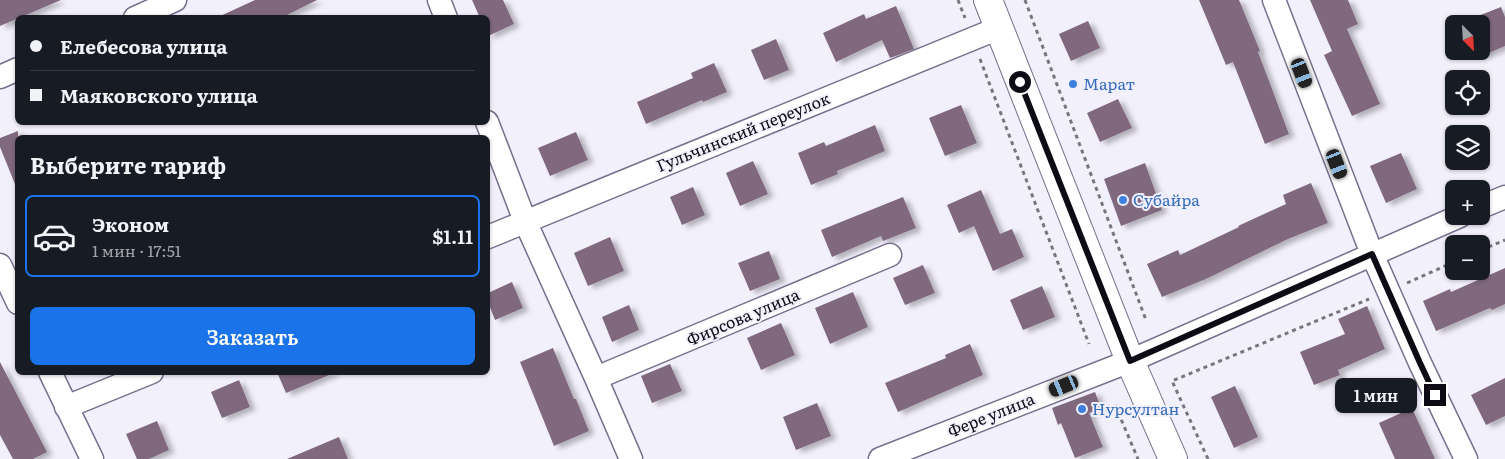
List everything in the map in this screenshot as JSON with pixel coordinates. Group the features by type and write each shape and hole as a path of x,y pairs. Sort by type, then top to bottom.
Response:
{"main road":[{"path":"988,0 1130,361 1173,459"}],"street":[{"path":"142,15 175,0"},
{"path":"439,0 445,15"},
{"path":"1274,0 1372,254 1420,363 1466,459"},
{"name":"Гульчинский переулок","path":"490,236 999,28"},
{"path":"0,77 15,71"},
{"path":"488,125 525,221 631,459"},
{"path":"1490,203 1505,197"},
{"name":"Фере улица","path":"880,459 1130,361 1445,222"},
{"name":"Фирсова улица","path":"596,378 890,255"},
{"path":"0,265 15,297"},
{"path":"51,375 92,459"},
{"path":"66,407 145,375"}],"path":[{"path":"958,0 1089,344"},
{"path":"1025,0 1146,320"},
{"path":"1490,246 1505,240"},
{"path":"1208,459 1172,381 1445,266"},
{"path":"1115,405 1138,459"}],"building":[{"path":"0,0 61,0 26,15 15,15 15,20 0,26"},
{"path":"255,0 317,0 287,15 222,15"},
{"path":"472,0 503,0 514,24 490,35 490,15 479,15"},
{"path":"1199,0 1239,0 1260,51 1258,52 1289,134 1265,144 1233,62 1226,65"},
{"path":"1310,0 1348,0 1358,24 1347,29 1380,104 1352,116 1324,55 1332,51"},
{"path":"896,6 914,49 890,58 882,40 836,62 823,33 864,14 866,19"},
{"path":"1501,7 1505,17 1505,46 1490,53 1490,15 1481,15"},
{"path":"1088,21 1100,48 1071,61 1059,34"},
{"path":"776,39 789,70 764,80 751,50"},
{"path":"714,63 727,92 703,102 702,100 646,124 637,102 693,78 691,73"},
{"path":"1118,99 1132,128 1100,142 1087,113"},
{"path":"961,105 977,143 945,156 929,118"},
{"path":"875,125 885,151 837,171 838,174 811,185 798,153 824,142 826,146"},
{"path":"18,131 18,135 15,135 15,184 0,147 0,138"},
{"path":"576,132 588,160 550,176 538,148"},
{"path":"1401,153 1417,189 1386,203 1370,166"},
{"path":"753,161 768,194 740,206 726,173"},
{"path":"1145,163 1162,210 1121,226 1104,179"},
{"path":"1311,183 1328,223 1288,239 1208,278 1162,297 1147,264 1178,250 1180,255 1286,204 1283,195"},
{"path":"693,187 705,215 682,225 670,197"},
{"path":"981,190 1000,234 1012,229 1024,257 993,271 974,226 959,233 947,205"},
{"path":"903,197 916,228 883,241 881,236 832,257 821,230"},
{"path":"610,237 624,271 588,286 574,253"},
{"path":"769,251 780,279 750,291 738,263"},
{"path":"923,265 935,293 905,305 893,278"},
{"path":"1505,268 1505,304 1492,310 1490,308 1436,331 1423,301 1450,289 1451,292 1478,280 1490,280 1490,275"},
{"path":"512,282 523,308 495,320 490,307 490,292"},
{"path":"1042,286 1055,317 1023,330 1010,300"},
{"path":"853,292 868,327 830,344 815,308"},
{"path":"629,305 639,330 612,342 602,317"},
{"path":"1367,306 1385,349 1338,370 1340,375 1314,385 1300,352 1345,334 1338,319"},
{"path":"781,323 795,355 761,370 747,338"},
{"path":"970,344 983,375 898,412 885,383 946,358 945,355"},
{"path":"553,348 589,431 554,446 520,362"},
{"path":"0,362 47,452 33,459 13,459 0,435"},
{"path":"670,364 682,391 652,403 641,376"},
{"path":"278,375 329,375 286,393"},
{"path":"1505,378 1505,416 1486,425 1471,395"},
{"path":"239,380 250,407 222,418 211,392"},
{"path":"1235,386 1258,437 1234,448 1211,397"},
{"path":"1095,392 1101,408 1089,413 1103,447 1075,458 1061,423 1058,425 1052,408"},
{"path":"817,403 831,436 796,450 783,417"},
{"path":"1412,408 1435,459 1395,459 1379,423"},
{"path":"157,421 169,450 149,459 137,459 126,434"},
{"path":"339,437 348,459 287,459"}],"place":[{"name":"Марат","path":"1073,84"},
{"name":"Субайра","path":"1123,200"},
{"name":"Нурсултан","path":"1082,409"}],"route":[{"path":"1020,82 1130,361 1372,254 1435,395"}]}
